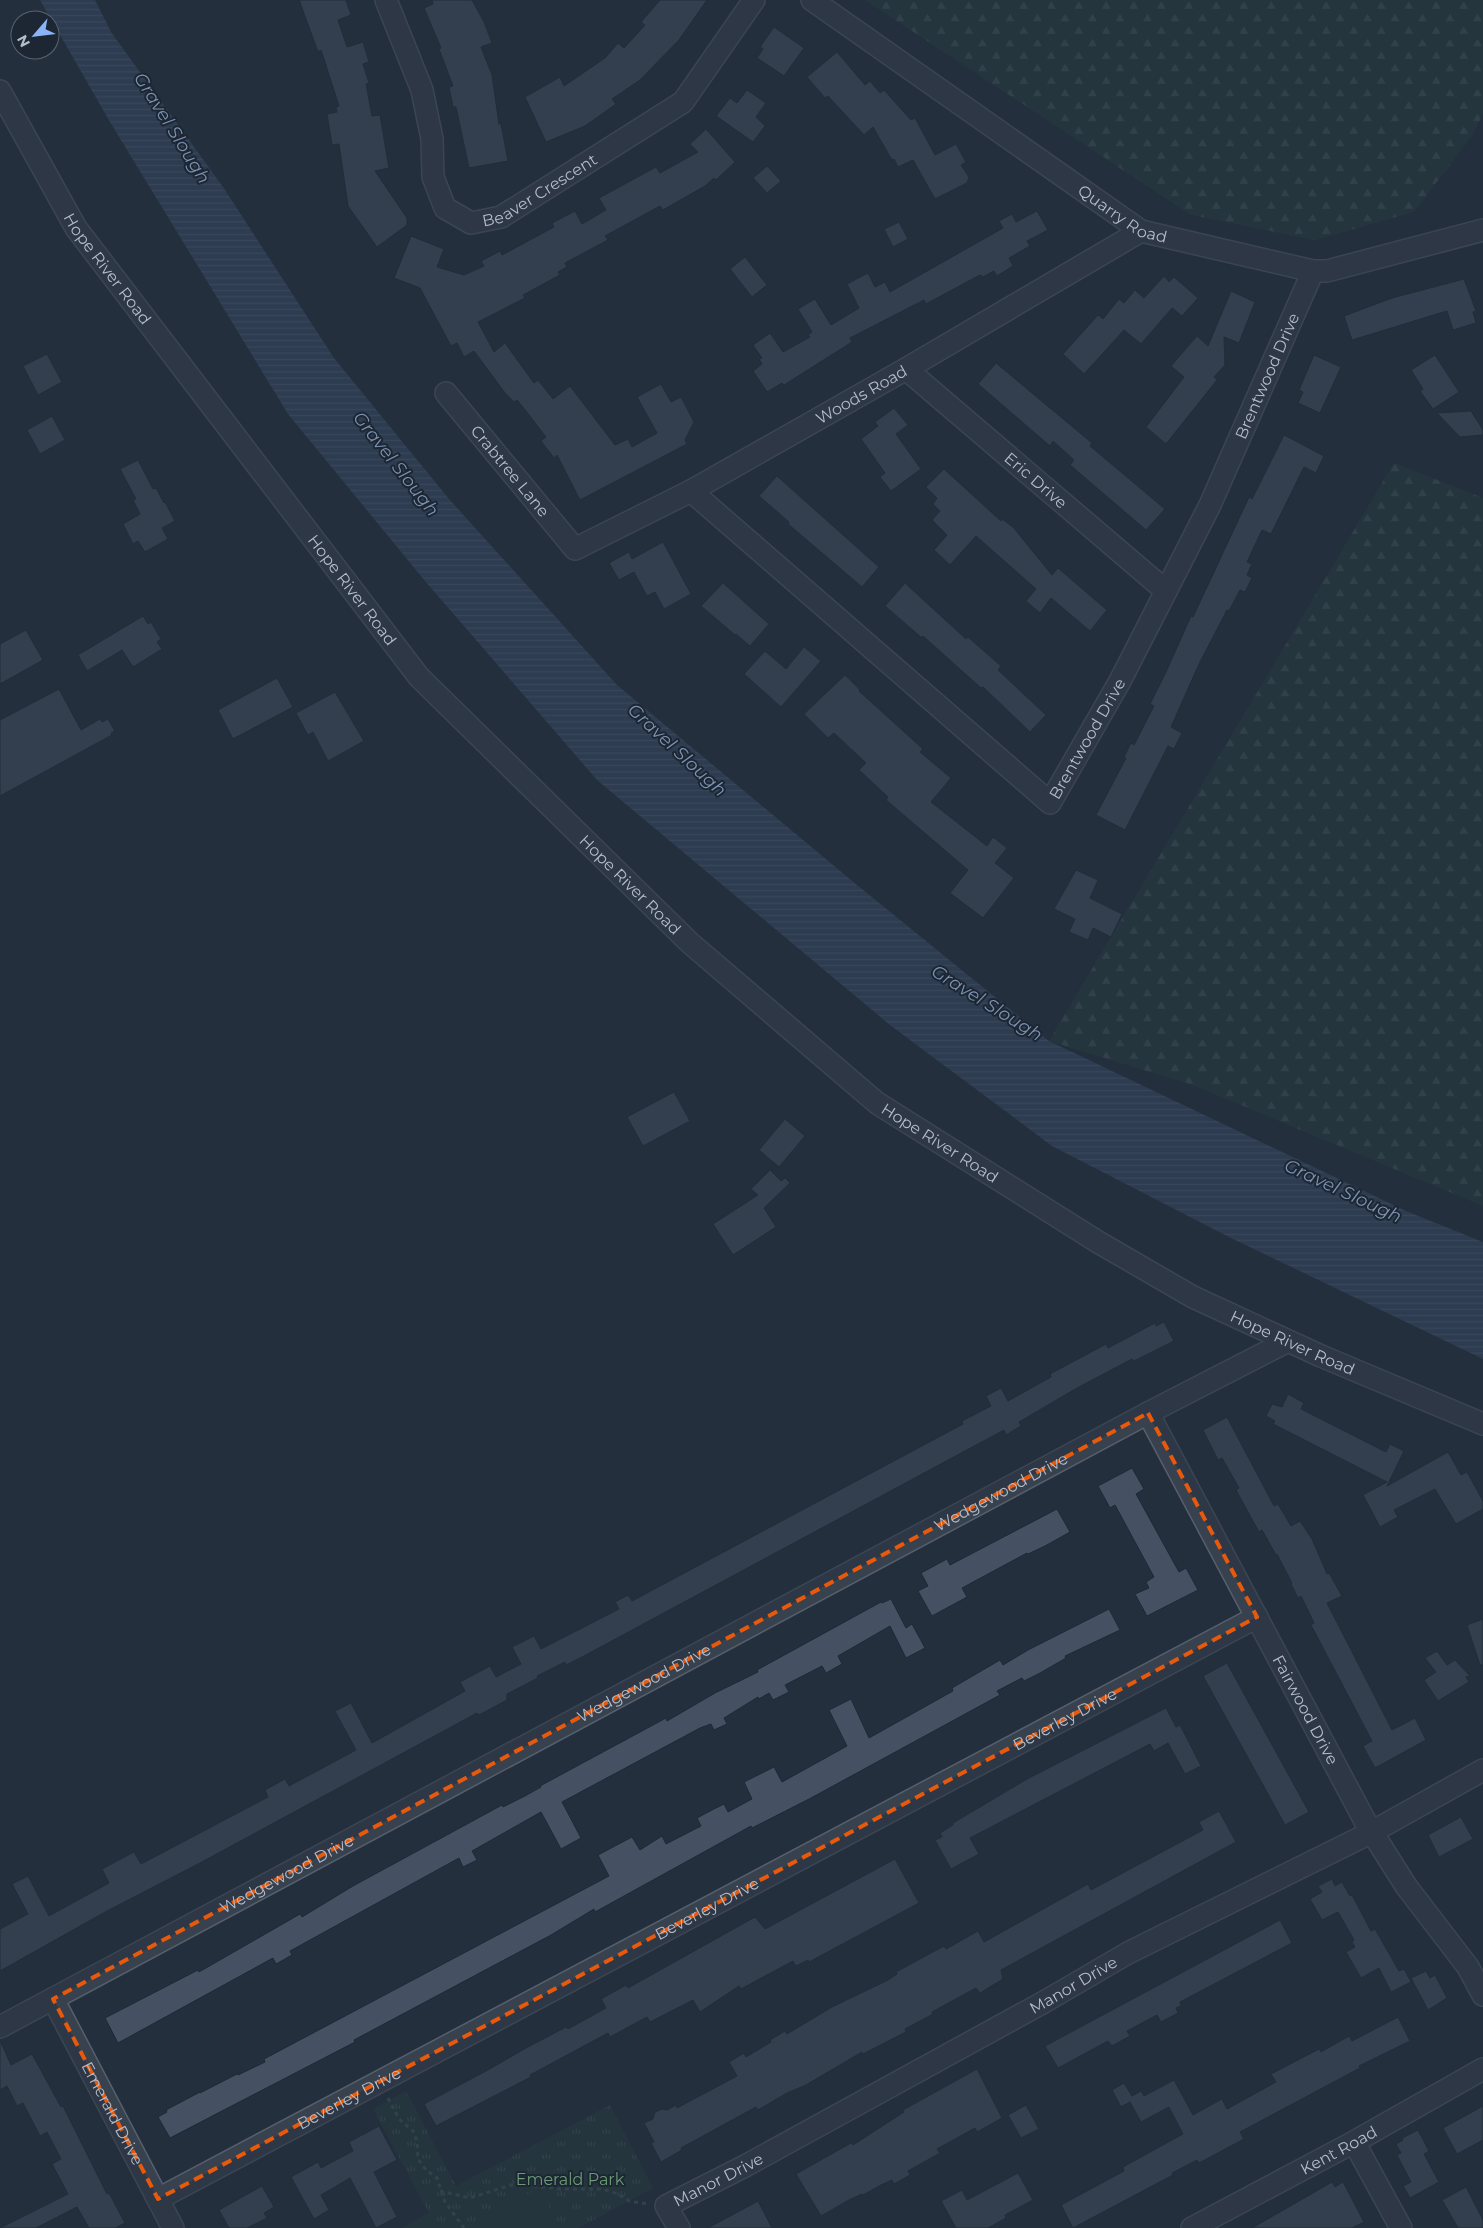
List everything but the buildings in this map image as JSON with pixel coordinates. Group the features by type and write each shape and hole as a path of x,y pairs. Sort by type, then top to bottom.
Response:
{"street":[{"name":"Beaver Crescent","path":"386,0 422,90 432,139 433,177 445,208 471,223 500,217 683,102 754,0"},
{"name":"Quarry Road","path":"812,0 1141,231 1313,271 1327,271 1483,230"},
{"name":"Hope River Road","path":"0,91 76,228 419,677 690,943 877,1103 1098,1242 1193,1297 1288,1341 1483,1424"},
{"name":"Woods Road","path":"575,549 691,491 906,369 1141,231"},
{"name":"Brentwood Drive","path":"691,491 1050,803 1120,681 1210,505 1313,271"},
{"name":"Eric Drive","path":"906,369 1166,591"},
{"name":"Crabtree Lane","path":"446,393 575,549"},
{"name":"Wedgewood Drive","path":"0,2027 1148,1413 1288,1341"},
{"name":"Fairwood Drive","path":"1148,1413 1372,1832 1406,1886 1468,1967 1483,1995"},
{"name":"Beverley Drive","path":"158,2199 1257,1617"},
{"name":"Manor Drive","path":"666,2206 744,2166 1044,2002 1128,1953 1372,1832 1483,1770"},
{"name":"Emerald Drive","path":"53,1999 173,2228"},
{"name":"Kent Road","path":"1192,2228 1354,2142 1483,2069"},
{"path":"1354,2142 1401,2228"},
{"path":"666,2206 679,2228"}],"path":[{"path":"380,2082 396,2114 413,2131 417,2141 418,2159 426,2170 437,2178 445,2202 464,2228"},
{"path":"440,2191 470,2198 512,2185 560,2189 603,2189 618,2194 629,2201 666,2206"}],"highlighted area":[{"path":"1148,1413 1257,1617 158,2199 53,1999"}],"green space":[{"path":"865,0 1483,0 1483,114 1472,136 1414,212 1315,240 1191,215"},
{"path":"1394,463 1483,498 1483,1206 1193,1085 1049,1041"},
{"name":"Emerald Park","path":"406,2091 456,2186 610,2105 653,2188 578,2228 402,2228 429,2213 373,2109"},
{"path":"538,2189 554,2216 532,2228 486,2228 481,2219"}],"water":[{"name":"Gravel Slough","path":"40,0 95,0 111,32 223,187 334,358 449,499 617,685 857,885 1049,1041 1406,1211 1483,1242 1483,1359 1229,1237 1052,1146 890,1025 597,780 425,581 288,414 110,122 60,35 60,10 46,10"}]}
